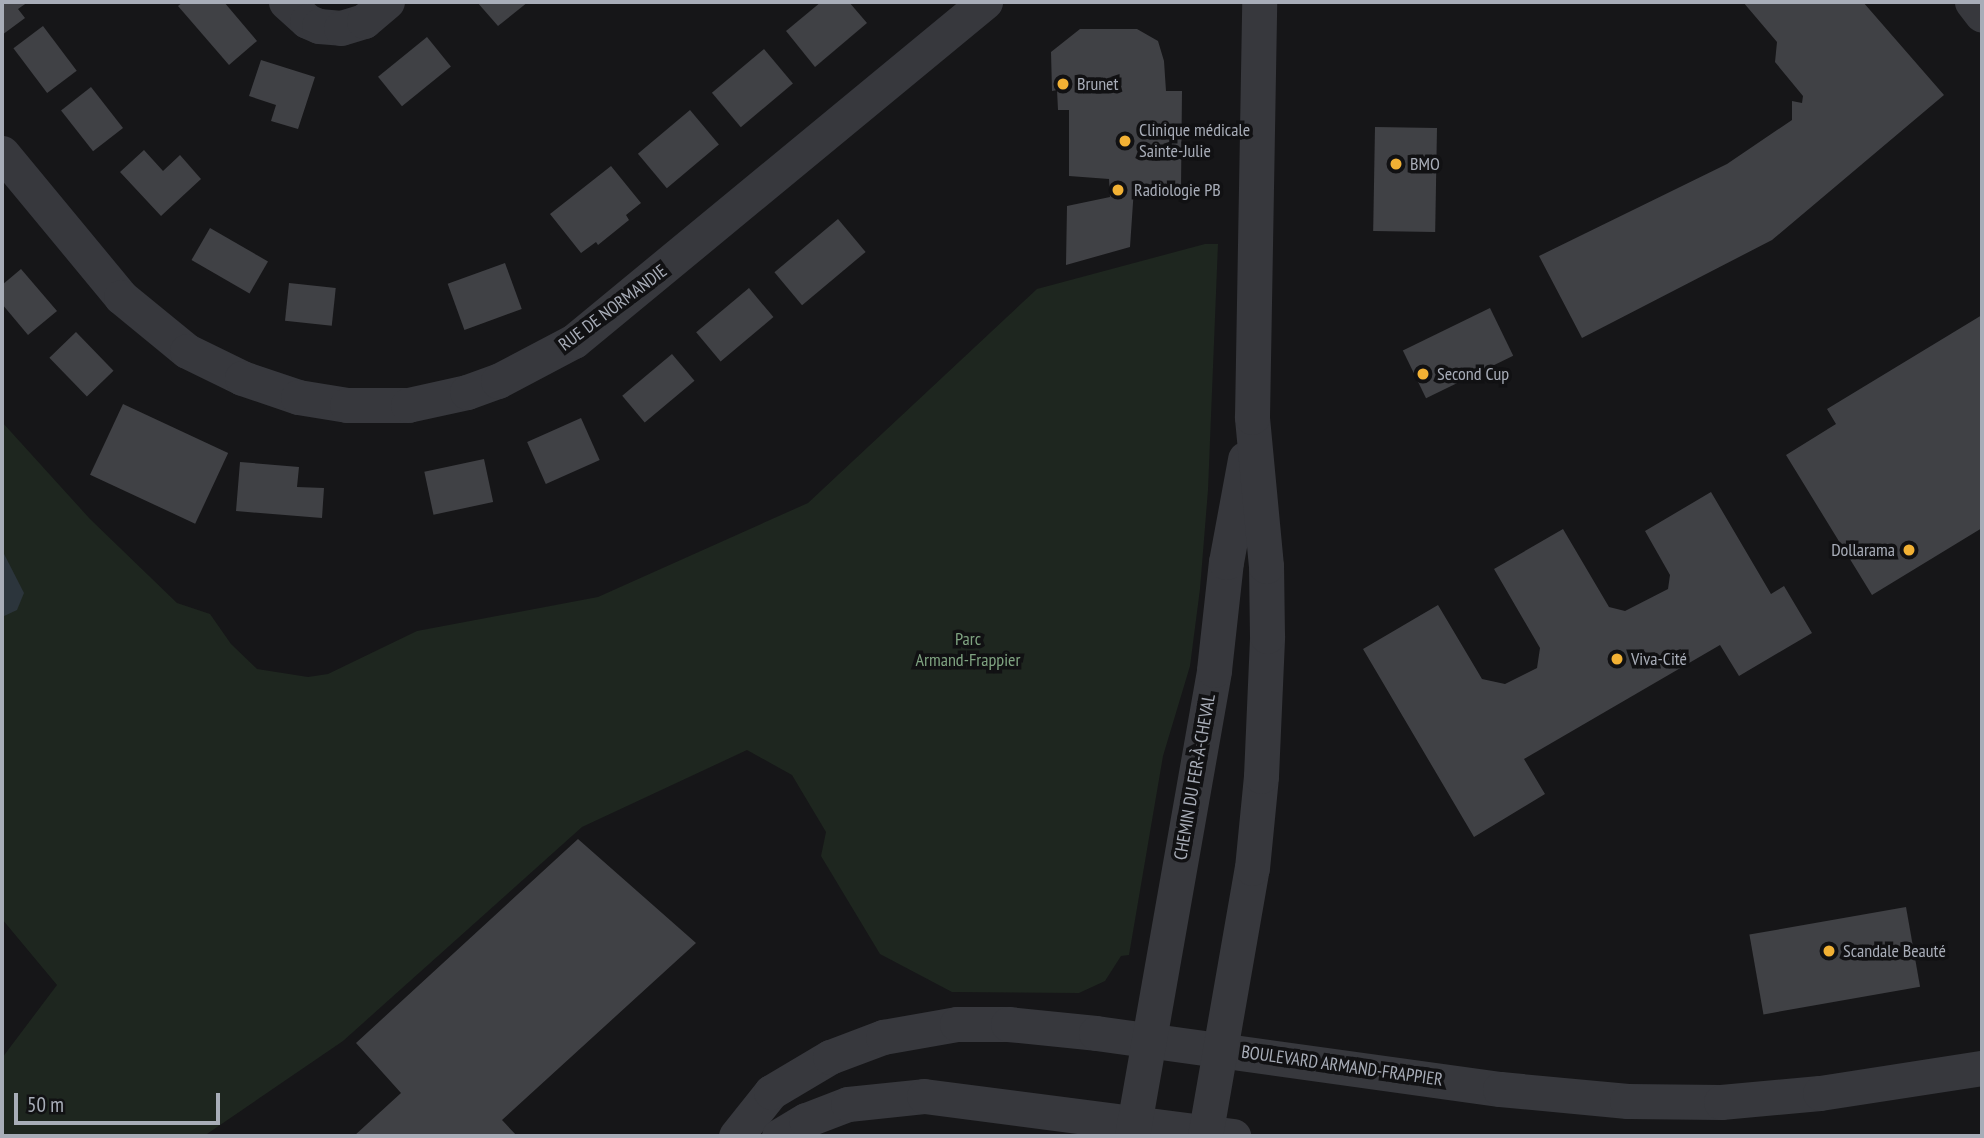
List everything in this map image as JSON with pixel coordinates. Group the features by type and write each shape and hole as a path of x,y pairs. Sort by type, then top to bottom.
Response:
{"street":[{"path":"286,2 307,21 319,26 341,28 364,21 387,2"},
{"name":"RUE DE NORMANDIE","path":"2,153 121,297 187,351 242,378 298,397 347,405 417,403 467,392 498,381 574,341 985,2"},
{"name":"CHEMIN DU FER-À-CHEVAL","path":"1215,1135 1221,1049 1252,868 1262,776 1267,635 1266,566 1252,417 1259,2"},
{"path":"1972,2 1982,15"},
{"name":"CHEMIN DU FER-À-CHEVAL","path":"1133,1130 1214,670 1226,562 1252,417"},
{"name":"BOULEVARD ARMAND-FRAPPIER","path":"736,1136 760,1104 782,1083 852,1047 912,1030 957,1024 1008,1024 1148,1039 1500,1089 1590,1099 1721,1102 1821,1093 1982,1068"},
{"path":"779,1136 806,1120 848,1104 910,1096 938,1096 1133,1130 1215,1135"}],"green space":[{"name":"Parc Armand-Frappier","path":"1205,244 1218,244 1208,490 1200,589 1190,666 1163,756 1129,955 1121,956 1105,981 1079,993 952,992 880,954 821,856 826,832 792,775 747,750 582,827 343,1041 204,1136 2,1136 2,1058 57,985 2,919 2,422 90,519 177,603 210,614 231,644 257,669 308,677 328,674 417,631 598,597 808,503 1037,289"}],"shaded area":[{"path":"2,550 24,593 17,610 2,617"}],"building":[{"path":"2,2 28,2 18,9 25,18 2,35"},
{"path":"183,2 224,2 257,41 229,65 178,6"},
{"path":"477,2 528,2 498,26"},
{"path":"821,2 849,2 867,23 815,67 786,31"},
{"path":"1743,2 1863,2 1944,95 1772,240 1582,338 1539,256 1727,164 1792,120 1792,101 1802,103 1803,96 1775,62 1777,42"},
{"path":"43,26 77,71 47,93 13,48"},
{"name":"Clinique médicale Sainte-Julie","path":"1080,29 1137,29 1158,41 1164,61 1166,91 1182,91 1181,189 1134,188 1130,247 1066,265 1067,206 1110,197 1109,179 1069,176 1069,110 1058,110 1057,90 1052,91 1051,52"},
{"path":"427,37 451,67 402,106 378,77"},
{"path":"764,49 793,83 741,127 712,93"},
{"path":"261,60 315,77 298,129 271,121 276,105 249,96"},
{"path":"91,87 123,128 93,151 61,110"},
{"path":"690,110 719,144 667,188 638,154"},
{"path":"1375,127 1437,128 1435,232 1373,231"},
{"path":"144,150 163,171 180,155 201,179 161,216 120,172"},
{"path":"611,166 641,203 626,215 629,220 598,245 596,242 581,253 550,214"},
{"path":"838,219 866,252 802,305 774,272"},
{"path":"210,228 268,262 250,294 192,260"},
{"path":"505,263 522,309 464,330 448,284"},
{"path":"21,269 57,311 28,335 2,304 2,285"},
{"path":"289,283 336,288 332,326 285,321"},
{"path":"749,288 773,317 721,361 696,332"},
{"path":"1490,308 1513,356 1426,398 1403,351"},
{"path":"1982,315 1982,528 1872,595 1786,455 1836,424 1827,409"},
{"path":"76,332 114,371 87,397 49,358"},
{"path":"672,354 694,381 645,423 622,396"},
{"path":"123,404 228,453 195,524 90,475"},
{"path":"581,418 600,460 546,484 527,442"},
{"path":"484,459 493,502 433,515 424,472"},
{"path":"240,462 299,467 297,487 324,488 322,518 236,511"},
{"name":"Viva-Cité","path":"1711,492 1771,594 1784,586 1812,633 1739,676 1720,645 1524,759 1545,794 1474,837 1363,649 1438,605 1482,679 1505,684 1537,668 1540,648 1494,569 1563,529 1609,607 1625,611 1668,589 1670,575 1645,531"},
{"path":"578,839 696,943 502,1120 517,1136 354,1136 401,1093 356,1043"},
{"path":"1906,907 1920,987 1763,1014 1749,935"}],"place":[{"name":"Brunet","path":"1063,84"},
{"name":"Clinique médicale Sainte-Julie","path":"1125,141"},
{"name":"BMO","path":"1396,164"},
{"name":"Radiologie PB","path":"1118,190"},
{"name":"Second Cup","path":"1423,374"},
{"name":"Dollarama","path":"1909,550"},
{"name":"Viva-Cité","path":"1617,659"},
{"name":"Scandale Beauté","path":"1829,951"}]}
